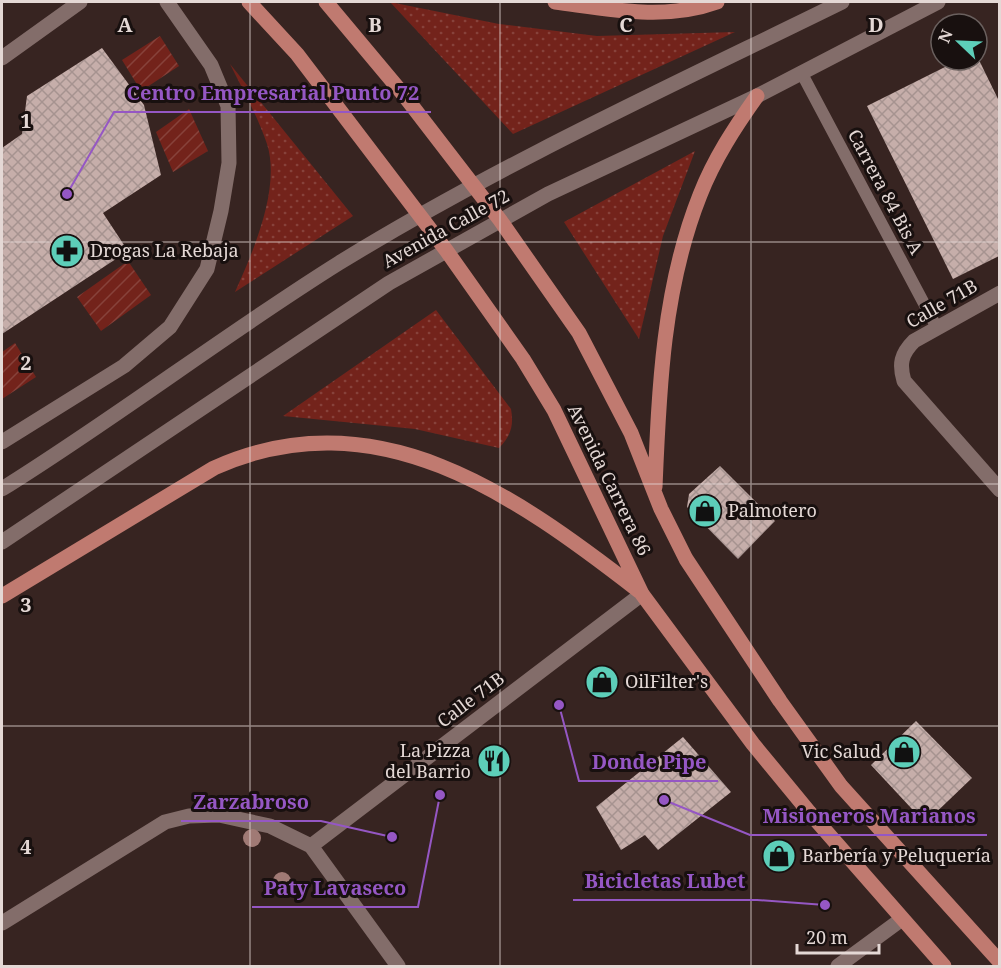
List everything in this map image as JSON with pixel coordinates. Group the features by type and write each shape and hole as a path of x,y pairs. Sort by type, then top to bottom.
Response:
{"main road":[{"path":"2,58 80,2"},
{"path":"2,442 124,366 170,327 207,269 221,211 229,163 228,106 211,65 167,2"},
{"name":"Avenida Carrera 86","path":"249,2 297,54 446,250 539,383 642,594 753,744 944,966"},
{"name":"Avenida Carrera 86","path":"326,2 403,94 475,187 579,333 631,433 670,530 703,586 841,786 999,962"},
{"path":"555,2 603,5 664,14 691,10 717,2"},
{"name":"Avenida Calle 72","path":"2,489 46,462 216,343 339,263 475,187 601,121 842,2"},
{"name":"Avenida Calle 72","path":"2,542 152,443 334,318 446,250 548,194 757,96 938,2"},
{"path":"655,493 660,369 666,325 685,243 700,195 718,156 757,96"},
{"name":"Calle 71B","path":"999,293 914,341 904,350 900,367 904,381 999,490"},
{"path":"2,596 214,468 274,446 319,443 394,450 458,472 558,532 642,594"},
{"name":"Calle 71B","path":"311,846 642,594"},
{"path":"2,923 165,822 189,816 219,815 246,820 285,832 311,846 398,966"},
{"path":"838,966 856,961 902,919"}],"lane":[{"name":"Carrera 84 Bis A","path":"801,72 937,328"}],"shaded area":[{"path":"390,2 499,24 597,36 735,32 513,134"},
{"path":"160,36 179,66 141,91 122,60"},
{"path":"230,64 353,216 235,292 250,258 263,219 268,200 270,161 267,144 259,124"},
{"path":"189,109 208,151 173,172 156,132"},
{"path":"695,151 663,236 639,339 564,222"},
{"path":"128,261 151,295 101,331 77,297"},
{"path":"436,310 511,409 511,430 499,448 415,429 283,416"},
{"path":"15,343 36,377 2,399 2,352"}],"building":[{"path":"102,48 144,105 161,175 103,213 128,251 2,334 2,148 22,134 27,96"},
{"path":"935,72 985,72 999,101 999,256 953,279 867,106"},
{"path":"720,466 775,521 738,559 687,507 689,494"},
{"path":"916,721 972,778 925,823 871,765"},
{"path":"683,737 731,792 658,850 645,835 621,850 596,807"}],"place":[{"name":"Centro Empresarial Punto 72","path":"67,194"},
{"name":"Drogas La Rebaja","path":"67,251"},
{"name":"Palmotero","path":"705,511"},
{"name":"OilFilter's","path":"602,682"},
{"name":"Donde Pipe","path":"559,705"},
{"name":"Vic Salud","path":"904,752"},
{"name":"La Pizza del Barrio","path":"494,761"},
{"name":"Paty Lavaseco","path":"440,795"},
{"name":"Misioneros Marianos","path":"664,800"},
{"name":"Zarzabroso","path":"392,837"},
{"name":"Barbería y Peluquería","path":"779,856"},
{"name":"Bicicletas Lubet","path":"825,905"}]}
